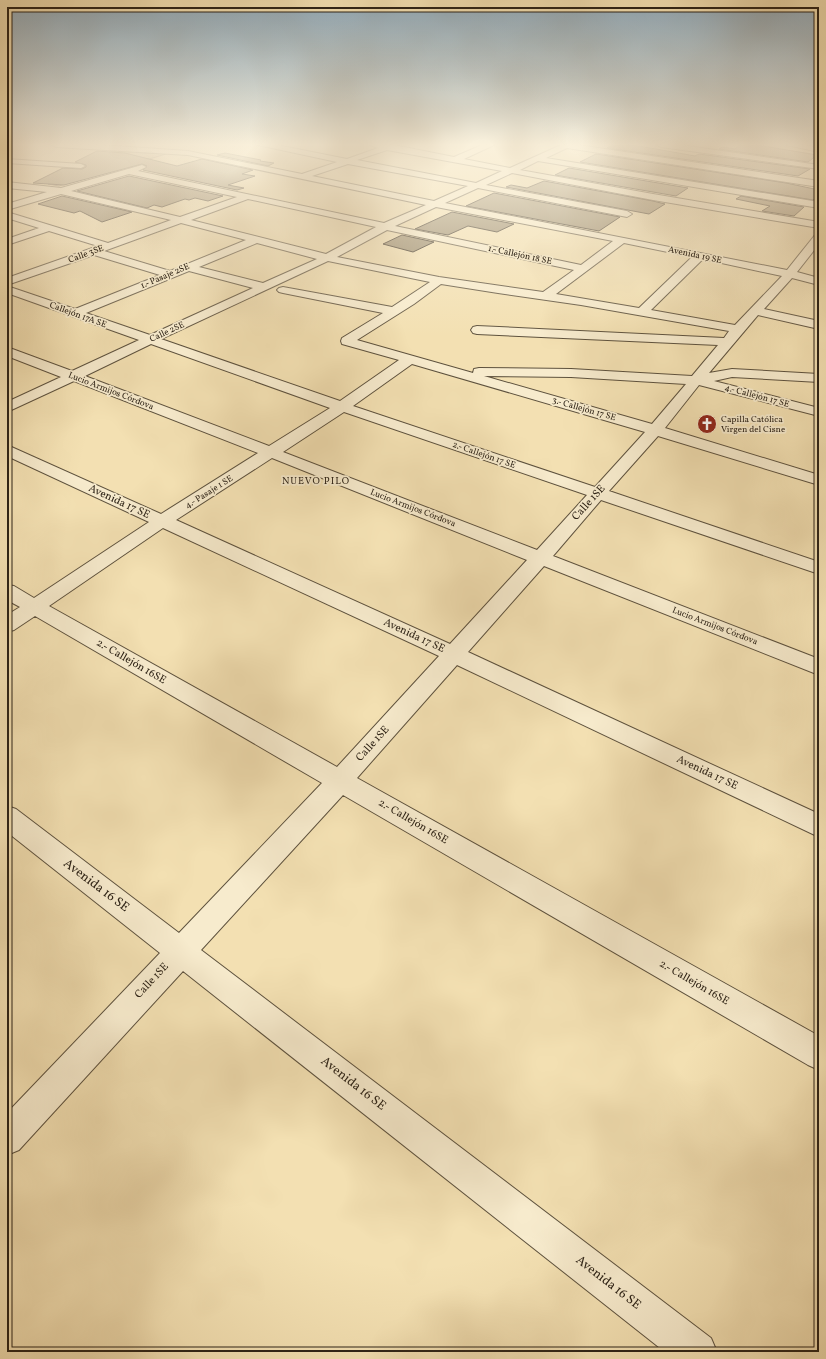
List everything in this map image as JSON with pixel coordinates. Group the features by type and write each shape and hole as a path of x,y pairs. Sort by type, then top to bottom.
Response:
{"street":[{"path":"132,208 327,258 438,280 546,296 738,329"},
{"name":"Calle 3SE","path":"7,282 212,208"},
{"name":"1.- Callejón 18 SE","path":"299,208 583,269"},
{"name":"Calle 2SE","path":"7,408 149,340 327,258 384,226 424,208"},
{"name":"Avenida 19 SE","path":"457,208 790,274 819,282"},
{"path":"598,208 627,214"},
{"path":"721,208 819,225"},
{"path":"7,215 108,246"},
{"path":"7,242 49,228"},
{"name":"Calle 1SE","path":"7,1138 180,950 340,781 655,430 738,329 790,274 819,238"},
{"name":"1.- Pasaje 2SE","path":"75,314 169,274 255,240"},
{"path":"546,296 622,240"},
{"path":"93,251 169,274"},
{"path":"642,312 700,256"},
{"path":"187,267 263,287"},
{"path":"283,290 393,311 438,280"},
{"name":"Callejón 17A SE","path":"7,289 149,340"},
{"path":"756,310 819,325"},
{"name":"3.- Callejón 17 SE","path":"393,311 347,341 655,430 819,480"},
{"path":"477,330 728,342"},
{"name":"2.- Callejón 17 SE","path":"149,340 342,407 819,568"},
{"name":"Lucio Armijos Córdova","path":"7,351 819,667"},
{"name":"4.- Pasaje 1 SE","path":"7,625 162,521 272,453 342,407 410,359"},
{"path":"450,371 571,373 696,380 732,373 819,378"},
{"name":"4.- Callejón 17 SE","path":"696,380 819,412"},
{"name":"Avenida 17 SE","path":"7,450 453,654 819,826"},
{"name":"2.- Callejón 16SE","path":"7,591 819,1054"},
{"name":"Avenida 16 SE","path":"7,817 697,1352"}],"building":[{"path":"56,208 116,208 132,212 102,222 80,211 74,213"},
{"path":"479,208 575,208 620,217 599,231"},
{"path":"619,208 658,208 649,214"},
{"path":"766,208 802,208 794,216 762,211"},
{"path":"452,212 514,224 497,232 468,226 448,235 415,229"},
{"path":"402,235 434,242 413,252 383,244"}],"place":[{"name":"Capilla Católica Virgen del Cisne","path":"707,424"}],"district":[{"name":"NUEVO PILO","path":"316,481"}]}
